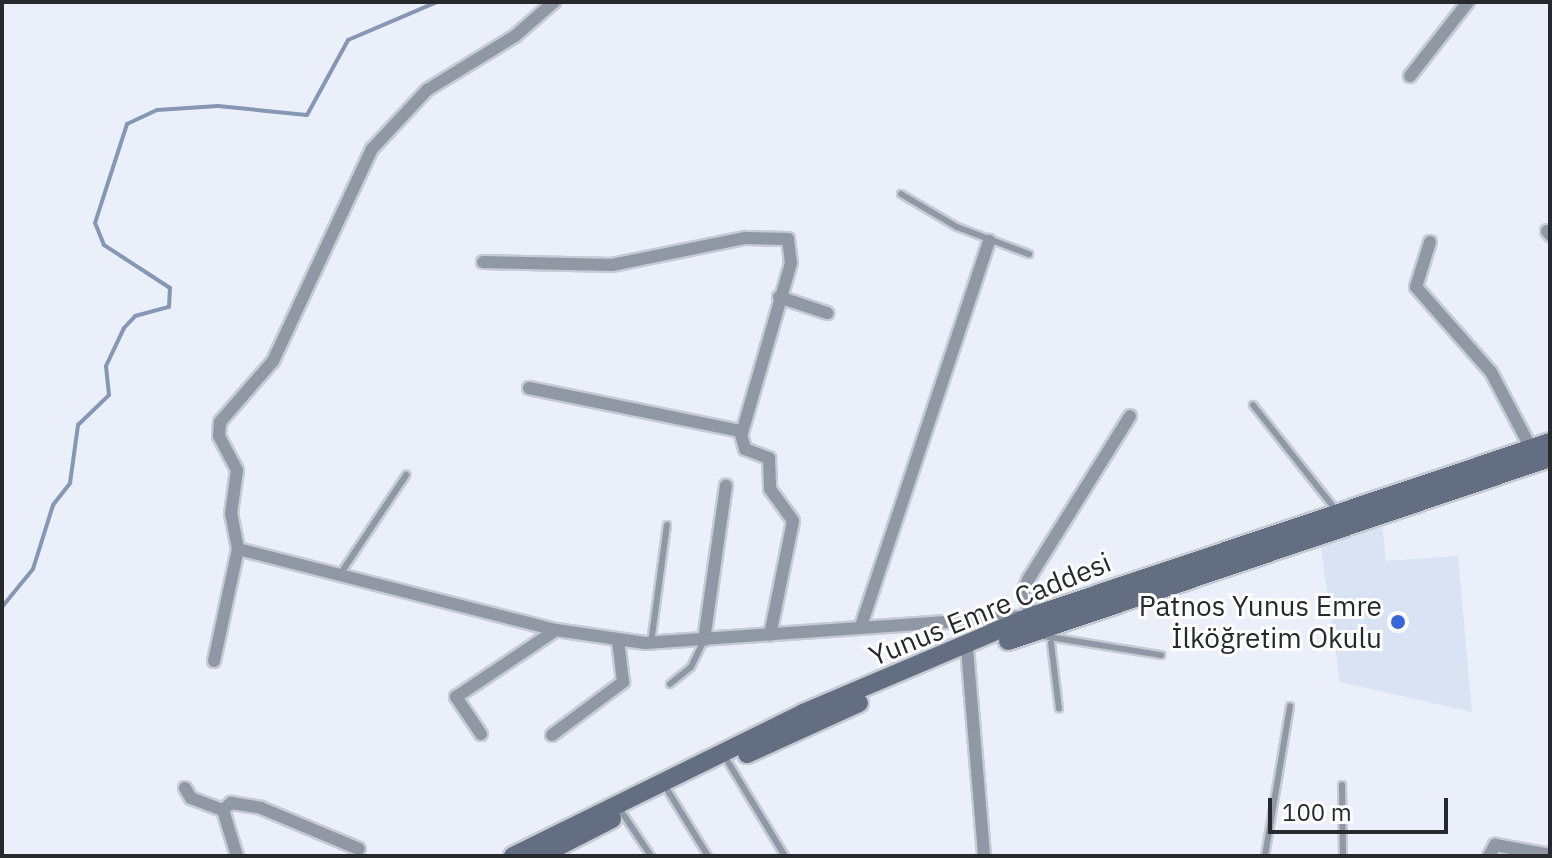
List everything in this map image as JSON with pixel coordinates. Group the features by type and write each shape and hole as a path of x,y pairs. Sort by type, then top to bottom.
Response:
{"street":[{"path":"214,661 238,549 231,514 237,470 218,428 273,361 372,149 427,90 515,36 554,2"},
{"path":"1410,76 1468,2"},
{"path":"483,262 612,265 779,236 793,251 742,433 745,449 769,458 770,489 793,521 770,635"},
{"path":"861,626 989,241"},
{"path":"1430,242 1416,287 1491,372 1542,452"},
{"path":"779,297 827,313"},
{"path":"529,388 742,433"},
{"path":"238,549 556,630 618,640 651,643 704,640 861,626 1031,624 1023,592 1028,580 1130,416"},
{"name":"Yunus Emre Caddesi","path":"540,856 728,762 1031,624 1339,512 1542,452"},
{"name":"Yunus Emre Caddesi","path":"1031,624 1542,452"},
{"path":"704,640 726,486"},
{"path":"481,734 456,697 556,630"},
{"path":"552,735 623,682 618,640"},
{"path":"968,653 984,856"},
{"name":"Yunus Emre Caddesi","path":"513,856 803,713 968,653"},
{"path":"185,788 223,810 237,856"},
{"path":"223,810 231,803 261,808 359,849"},
{"path":"1489,856 1495,845 1550,855"}],"lane":[{"path":"901,194 989,241 1029,254"},
{"path":"1253,405 1339,512"},
{"path":"341,573 406,475"},
{"path":"651,643 667,525"},
{"path":"1031,624 1051,643 1161,655"},
{"path":"670,684 691,667 704,640"},
{"path":"1051,643 1059,709"},
{"path":"1265,856 1290,706"},
{"path":"728,762 785,856"},
{"path":"1342,785 1343,856"},
{"path":"668,791 708,856"},
{"path":"623,814 651,856"}],"shaded area":[{"name":"Patnos Yunus Emre İlköğretim Okulu","path":"1382,524 1386,561 1458,556 1472,712 1340,682 1321,548"}],"waterway":[{"path":"2,607 33,569 53,505 70,483 78,425 109,395 106,366 124,328 135,316 169,307 170,288 104,245 95,223 127,124 157,110 218,106 307,115 348,40 437,2"}],"place":[{"name":"Patnos Yunus Emre İlköğretim Okulu","path":"1398,622"}]}
